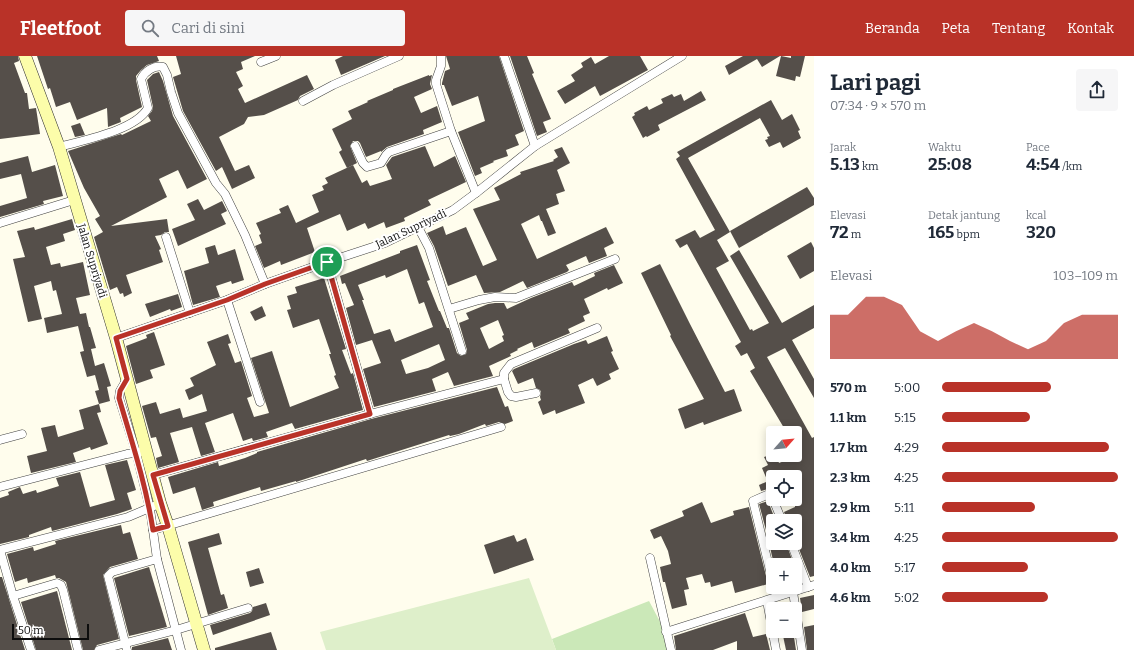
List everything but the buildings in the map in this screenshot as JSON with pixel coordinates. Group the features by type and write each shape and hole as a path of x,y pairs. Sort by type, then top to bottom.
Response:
{"main road":[{"name":"Jalan Supriyadi","path":"25,56 59,147 116,338"},
{"path":"116,338 127,379 141,452 153,475 155,506 168,526 204,650"}],"street":[{"path":"261,62 276,56"},
{"path":"303,101 333,85 399,56"},
{"path":"441,56 441,66 436,84 451,131 476,193"},
{"path":"504,56 535,146"},
{"name":"Jalan Supriyadi","path":"116,338 227,300 265,284 327,262 385,243 453,210 535,146 682,56"},
{"path":"59,147 122,129 139,118 148,108 141,78 146,71 160,66 163,67 167,75 178,114 216,183 225,194 245,235 265,284"},
{"path":"355,146 364,166 367,167 381,163 389,152 451,131"},
{"path":"0,223 74,200"},
{"path":"418,227 429,248 462,351"},
{"path":"166,237 190,313"},
{"path":"449,309 495,297 516,298 615,260"},
{"path":"327,262 370,414"},
{"path":"227,300 260,402"},
{"path":"536,393 516,397 511,396 508,392 504,379 504,373 511,364 597,328"},
{"path":"153,475 370,414 504,379"},
{"path":"153,530 501,427"},
{"path":"0,440 22,434"},
{"path":"0,487 127,454 141,452 155,506 153,530 158,559 181,650"},
{"path":"766,495 753,500 767,558"},
{"path":"31,650 0,550 128,517 155,506"},
{"path":"794,550 811,586"},
{"path":"650,558 671,650"},
{"path":"126,646 108,576 112,572 158,559"},
{"path":"14,596 57,583 61,585 78,650"},
{"path":"666,632 787,594"},
{"path":"792,594 802,650"},
{"path":"767,601 776,650"},
{"path":"99,650 126,646 248,608"}],"green space":[{"path":"529,578 556,650 326,650 320,632"},
{"path":"649,601 666,633 669,650 556,650 552,639"}],"route":[{"path":"327,262 370,414 153,475 168,526 153,530 150,509 136,452 119,398 120,391 127,379 116,338 227,300 265,284 327,262"}]}
